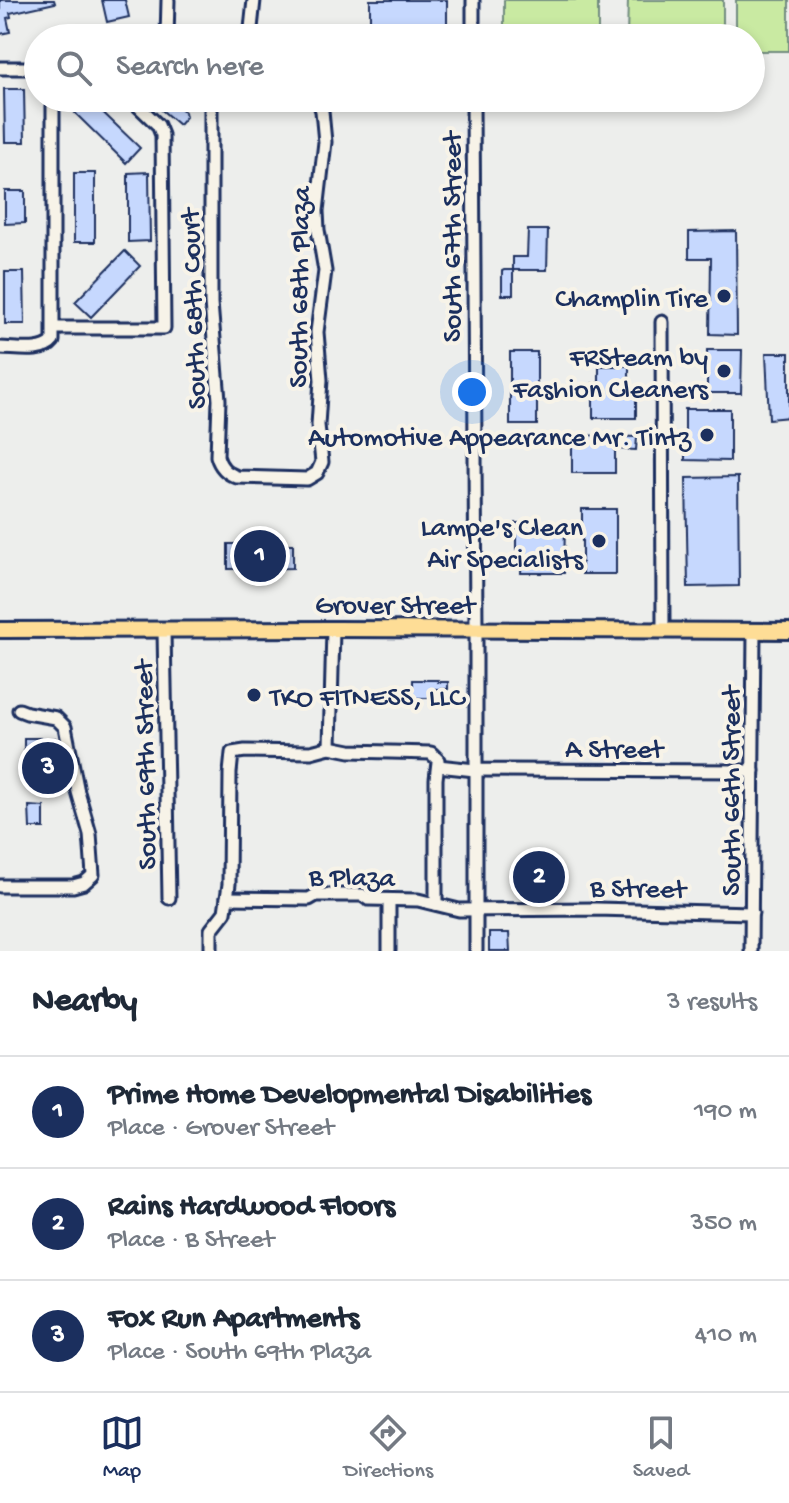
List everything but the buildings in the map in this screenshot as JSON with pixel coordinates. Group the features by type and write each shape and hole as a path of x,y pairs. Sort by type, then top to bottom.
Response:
{"main road":[{"name":"Grover Street","path":"0,630 789,631"}],"street":[{"path":"167,24 168,0"},
{"path":"251,24 254,0"},
{"path":"473,0 473,24"},
{"path":"0,68 24,68"},
{"path":"0,348 47,348 53,341 53,112"},
{"path":"54,328 164,328 162,135 158,125 145,112"},
{"name":"South 68th Court","path":"211,112 211,303 219,400 217,456 224,470 237,477 268,477"},
{"name":"South 68th Plaza","path":"268,477 307,479 317,473 322,462 318,425 321,380 317,332 325,271 317,211 325,142 322,112"},
{"name":"South 67th Street","path":"473,112 476,951"},
{"path":"662,322 663,630"},
{"path":"211,951 211,930 225,912 229,884 232,753 311,752 330,747 333,629"},
{"name":"South 69th Street","path":"164,631 169,898"},
{"name":"South 66th Street","path":"751,951 754,631"},
{"path":"0,886 73,886 93,875 91,843 65,727 60,721 45,715 19,710"},
{"name":"A Street","path":"330,747 350,751 429,753 438,760 438,766 456,770 753,771"},
{"path":"436,904 438,766"},
{"name":"B Plaza","path":"227,898 309,899 316,895 362,895 368,899 418,900 459,910 475,910"},
{"path":"389,900 389,951"},
{"name":"B Street","path":"475,910 752,913"}],"green space":[{"path":"504,0 598,0 598,24 504,24"},
{"path":"628,0 723,0 723,24 627,24"},
{"path":"736,0 789,0 789,51 765,51 765,24 736,24"}],"place":[{"name":"Champlin Tire","path":"724,296"},
{"name":"FRSteam by Fashion Cleaners","path":"724,371"},
{"name":"Automotive Appearance Mr. Tintz","path":"707,435"},
{"name":"Lampe's Clean Air Specialists","path":"599,541"},
{"name":"Prime Home Developmental Disabilities","path":"260,556"},
{"name":"TKO FITNESS, LLC","path":"254,695"},
{"name":"Fox Run Apartments","path":"48,768"},
{"name":"Rains Hardwood Floors","path":"539,877"}]}
